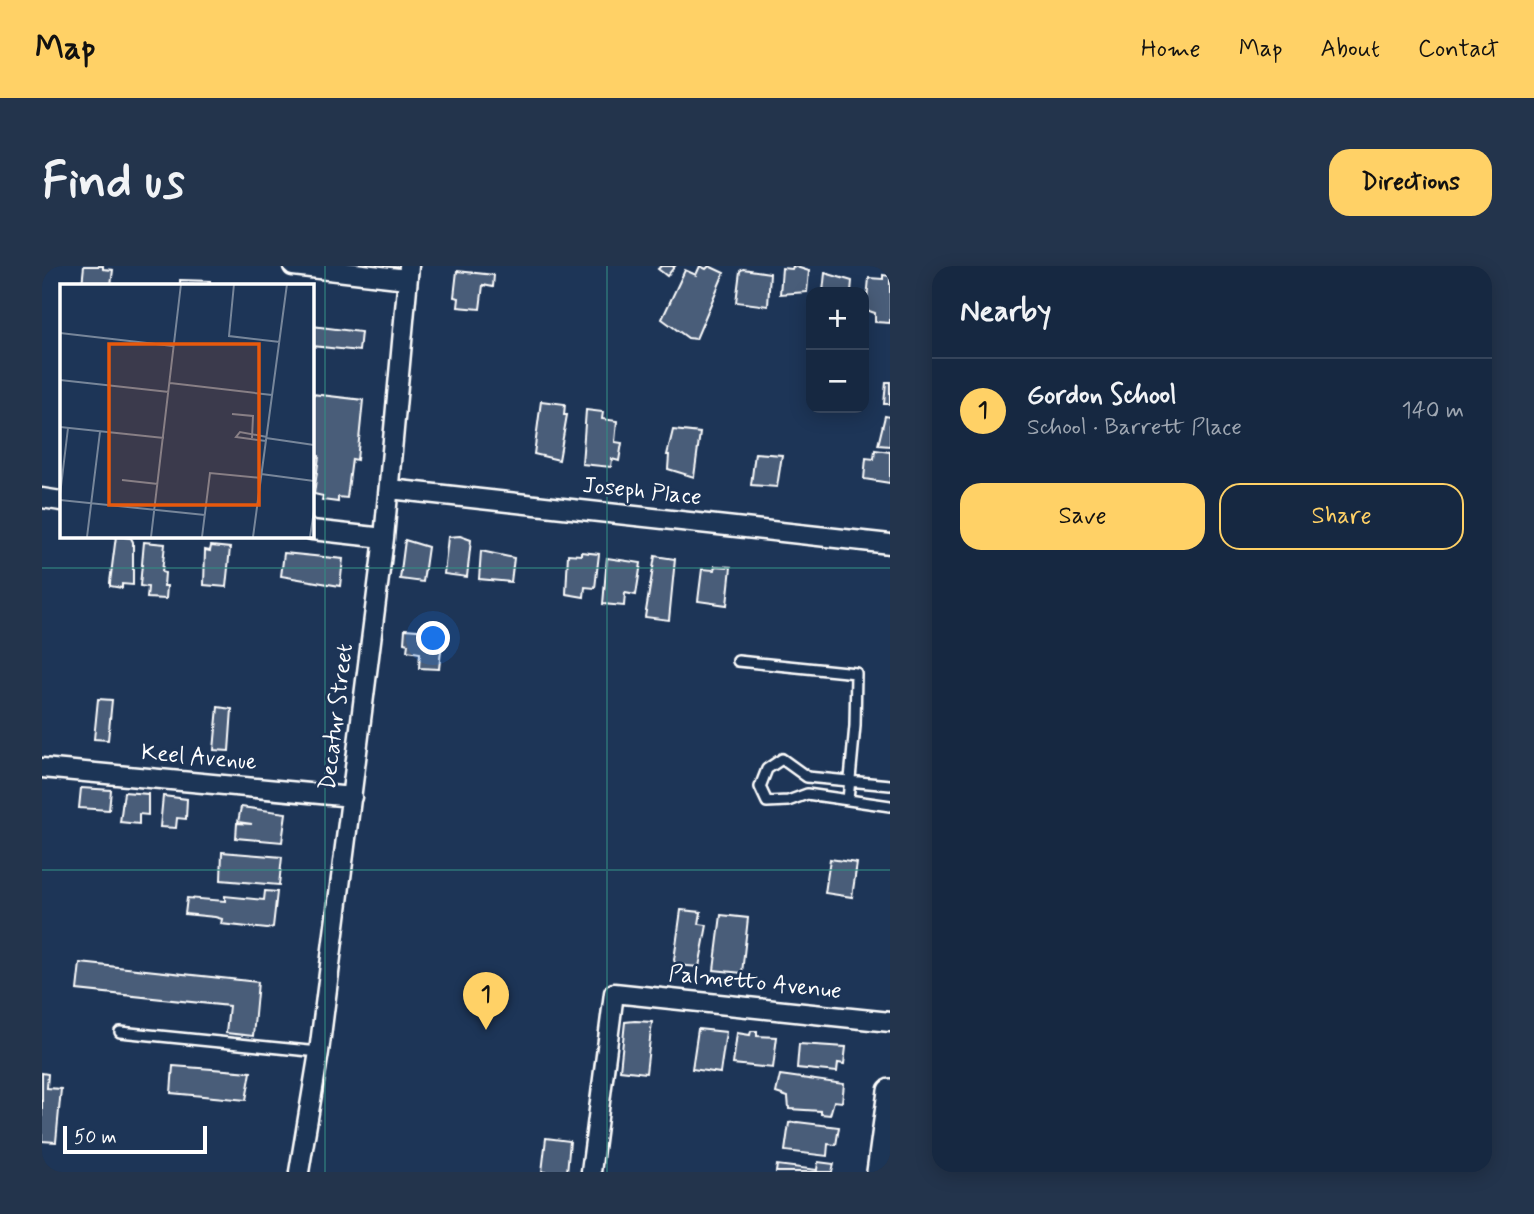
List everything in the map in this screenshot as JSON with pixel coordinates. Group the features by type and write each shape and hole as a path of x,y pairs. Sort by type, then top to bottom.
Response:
{"street":[{"path":"293,266 408,272"},
{"name":"Decatur Street","path":"299,1172 352,797 390,489 408,272"},
{"name":"Joseph Place","path":"390,489 890,544"},
{"path":"42,498 60,500"},
{"path":"313,530 384,538"},
{"name":"Keel Avenue","path":"42,768 352,797"},
{"name":"Palmetto Avenue","path":"591,1172 614,993 890,1022"},
{"path":"879,1172 890,1091"}],"lane":[{"path":"738,661 856,673 848,800"},
{"path":"890,785 807,777 782,759 767,769 760,787 767,802 788,801 807,794 890,806"},
{"path":"120,1032 318,1052"}],"building":[{"path":"84,266 103,266 103,269 113,270 111,284 82,284"},
{"path":"661,266 675,266 667,276 658,269"},
{"path":"700,266 706,269 709,266 724,273 696,339 688,338 662,319 685,270 696,275"},
{"path":"793,266 809,271 806,292 780,294 782,268 792,269"},
{"path":"743,269 770,273 768,306 736,302 740,271"},
{"path":"457,271 494,275 493,287 483,285 480,309 458,307 459,298 454,297"},
{"path":"825,273 852,281 851,287 824,287"},
{"path":"883,275 890,276 890,323 875,322 875,313 869,311 869,278 883,279"},
{"path":"180,280 210,281 210,284 180,284"},
{"path":"313,326 361,332 359,351 313,346"},
{"path":"886,382 890,382 890,404 884,404"},
{"path":"313,394 363,400 357,460 352,459 347,498 338,497 338,502 322,500 323,496 314,494 319,456 314,455 316,438 313,437"},
{"path":"541,401 565,404 564,415 567,415 559,460 534,454"},
{"path":"586,410 603,412 602,419 617,421 615,442 622,443 619,461 612,459 611,467 582,464"},
{"path":"885,416 890,417 890,446 878,445"},
{"path":"673,430 700,433 694,477 668,469 667,455"},
{"path":"875,450 890,452 890,483 864,479 866,458 874,459"},
{"path":"755,453 782,455 777,487 751,485"},
{"path":"460,536 471,540 467,577 444,574 448,537"},
{"path":"116,537 131,538 133,585 122,584 122,588 110,586"},
{"path":"405,540 428,547 423,582 400,579"},
{"path":"144,542 165,544 162,572 165,573 164,586 167,586 166,599 147,598 148,587 140,586"},
{"path":"211,546 230,548 226,587 204,585 205,550 210,551"},
{"path":"481,551 514,558 511,582 479,579"},
{"path":"581,552 599,554 595,588 585,587 584,597 566,594 568,554 581,555"},
{"path":"284,553 343,559 340,586 281,576"},
{"path":"655,556 675,559 669,620 645,617"},
{"path":"607,558 641,563 636,595 625,593 624,606 603,604"},
{"path":"715,566 731,567 727,605 698,601 702,569 714,570"},
{"path":"405,629 443,632 439,669 419,668 420,653 407,651 408,644 404,643"},
{"path":"98,699 112,700 108,740 94,739"},
{"path":"218,707 232,709 229,751 214,750"},
{"path":"81,788 111,790 109,810 79,808"},
{"path":"124,792 148,794 148,815 139,814 139,824 120,822"},
{"path":"163,796 187,799 186,819 177,818 176,828 160,827"},
{"path":"241,807 286,813 282,842 236,838 237,823 252,824 238,822"},
{"path":"222,852 282,857 279,885 221,880"},
{"path":"830,859 857,863 852,897 825,893"},
{"path":"265,891 277,892 273,927 267,929 221,924 222,919 215,917 185,914 187,898 225,901 225,896 264,900"},
{"path":"681,910 701,912 699,924 707,925 699,967 676,965 674,960"},
{"path":"721,915 748,918 742,973 714,970"},
{"path":"80,963 258,982 253,1036 226,1033 229,1006 77,990"},
{"path":"625,1022 652,1022 646,1073 620,1070"},
{"path":"698,1029 726,1032 720,1073 692,1069"},
{"path":"751,1031 757,1031 757,1036 777,1037 773,1068 733,1064 737,1033 750,1035"},
{"path":"799,1044 846,1047 844,1064 838,1063 837,1072 797,1068"},
{"path":"173,1066 251,1072 246,1100 171,1093"},
{"path":"42,1073 48,1074 47,1088 61,1089 56,1142 42,1141"},
{"path":"780,1075 844,1084 842,1102 834,1101 830,1115 821,1114 821,1111 789,1109 788,1097 776,1093"},
{"path":"789,1123 839,1127 836,1145 828,1144 827,1156 785,1151"},
{"path":"546,1138 570,1141 567,1172 542,1172"},
{"path":"818,1162 834,1164 832,1172 776,1172 777,1165 817,1170"}],"place":[{"name":"Gordon School","path":"486,1030"}]}
